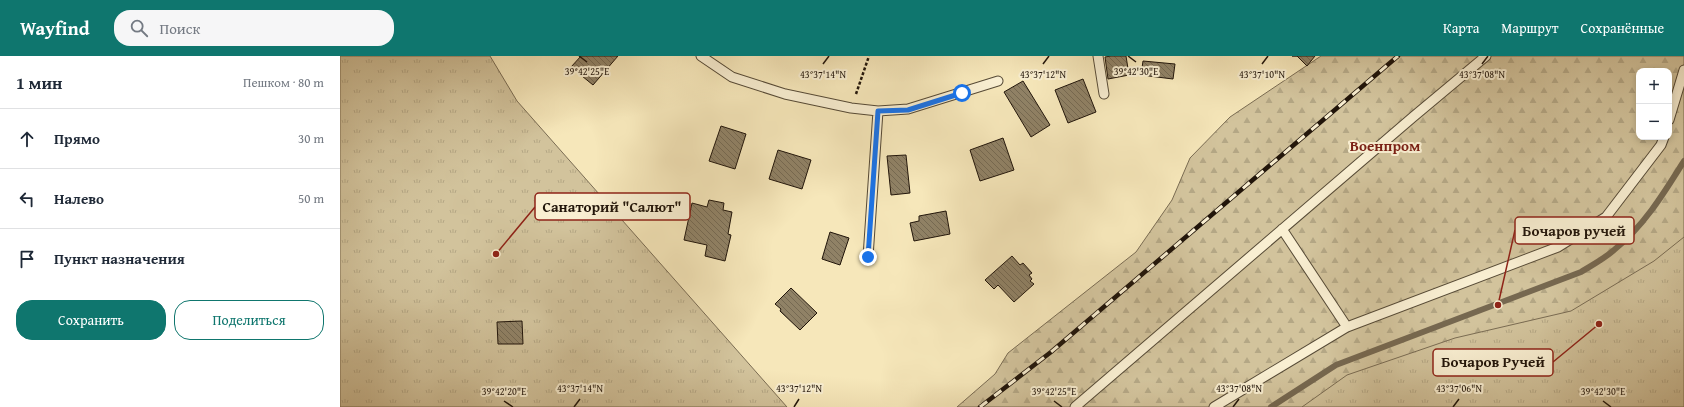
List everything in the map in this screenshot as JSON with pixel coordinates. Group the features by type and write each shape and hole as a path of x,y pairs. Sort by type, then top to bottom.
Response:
{"lane":[{"path":"701,56 732,77 785,94 851,108 878,111 908,110 998,80"},
{"path":"1098,56 1104,94"},
{"path":"1075,407 1486,56"},
{"path":"1672,110 1684,70"},
{"path":"868,257 878,111"},
{"path":"1214,407 1347,327 1558,247 1606,217 1661,145 1663,140"},
{"path":"1282,229 1347,327"}],"path":[{"path":"851,108 869,56"}],"green space":[{"path":"340,56 490,56 517,101 787,407 340,407"},
{"path":"1321,56 1684,56 1684,407 957,407 995,374 1008,353 1136,252 1172,200 1190,158 1230,117"},
{"path":"1684,237 1684,407 1302,407 1347,375 1455,338 1571,311 1654,261"}],"building":[{"path":"581,56 618,56 593,85 571,67"},
{"path":"1126,56 1129,75 1108,79 1105,57"},
{"path":"1297,56 1315,56 1307,66"},
{"path":"1143,61 1175,64 1173,79 1141,75"},
{"path":"1083,79 1096,112 1068,123 1055,90"},
{"path":"1023,81 1050,125 1031,137 1004,92"},
{"path":"721,126 746,134 735,169 709,161"},
{"path":"1003,138 1014,170 980,181 970,150"},
{"path":"778,150 811,160 802,189 769,179"},
{"path":"906,155 910,193 891,195 887,156"},
{"path":"709,200 724,203 723,210 732,212 728,234 731,235 725,261 705,256 707,245 684,240 692,203 707,207"},
{"path":"946,211 950,234 914,241 910,223 919,221 919,216"},
{"path":"830,232 849,238 840,265 822,259"},
{"path":"1012,256 1020,265 1023,263 1032,273 1029,275 1032,279 1030,281 1034,284 1014,302 998,285 994,289 985,280"},
{"path":"791,288 817,313 800,330 780,311 781,309 775,304"},
{"path":"522,321 523,344 498,344 497,322"}],"waterway":[{"path":"1271,407 1336,365 1581,272 1602,259 1625,241 1644,220 1661,197 1684,161"}],"railway":[{"path":"980,407 1051,352 1398,56"}],"place":[{"name":"Санаторий \"Салют\"","path":"496,254"},
{"name":"Бочаров ручей","path":"1498,305"},
{"name":"Бочаров Ручей","path":"1599,324"}],"district":[{"name":"Военпром","path":"1385,145"}],"route":[{"path":"868,257 878,111 908,110 962,93"}]}
